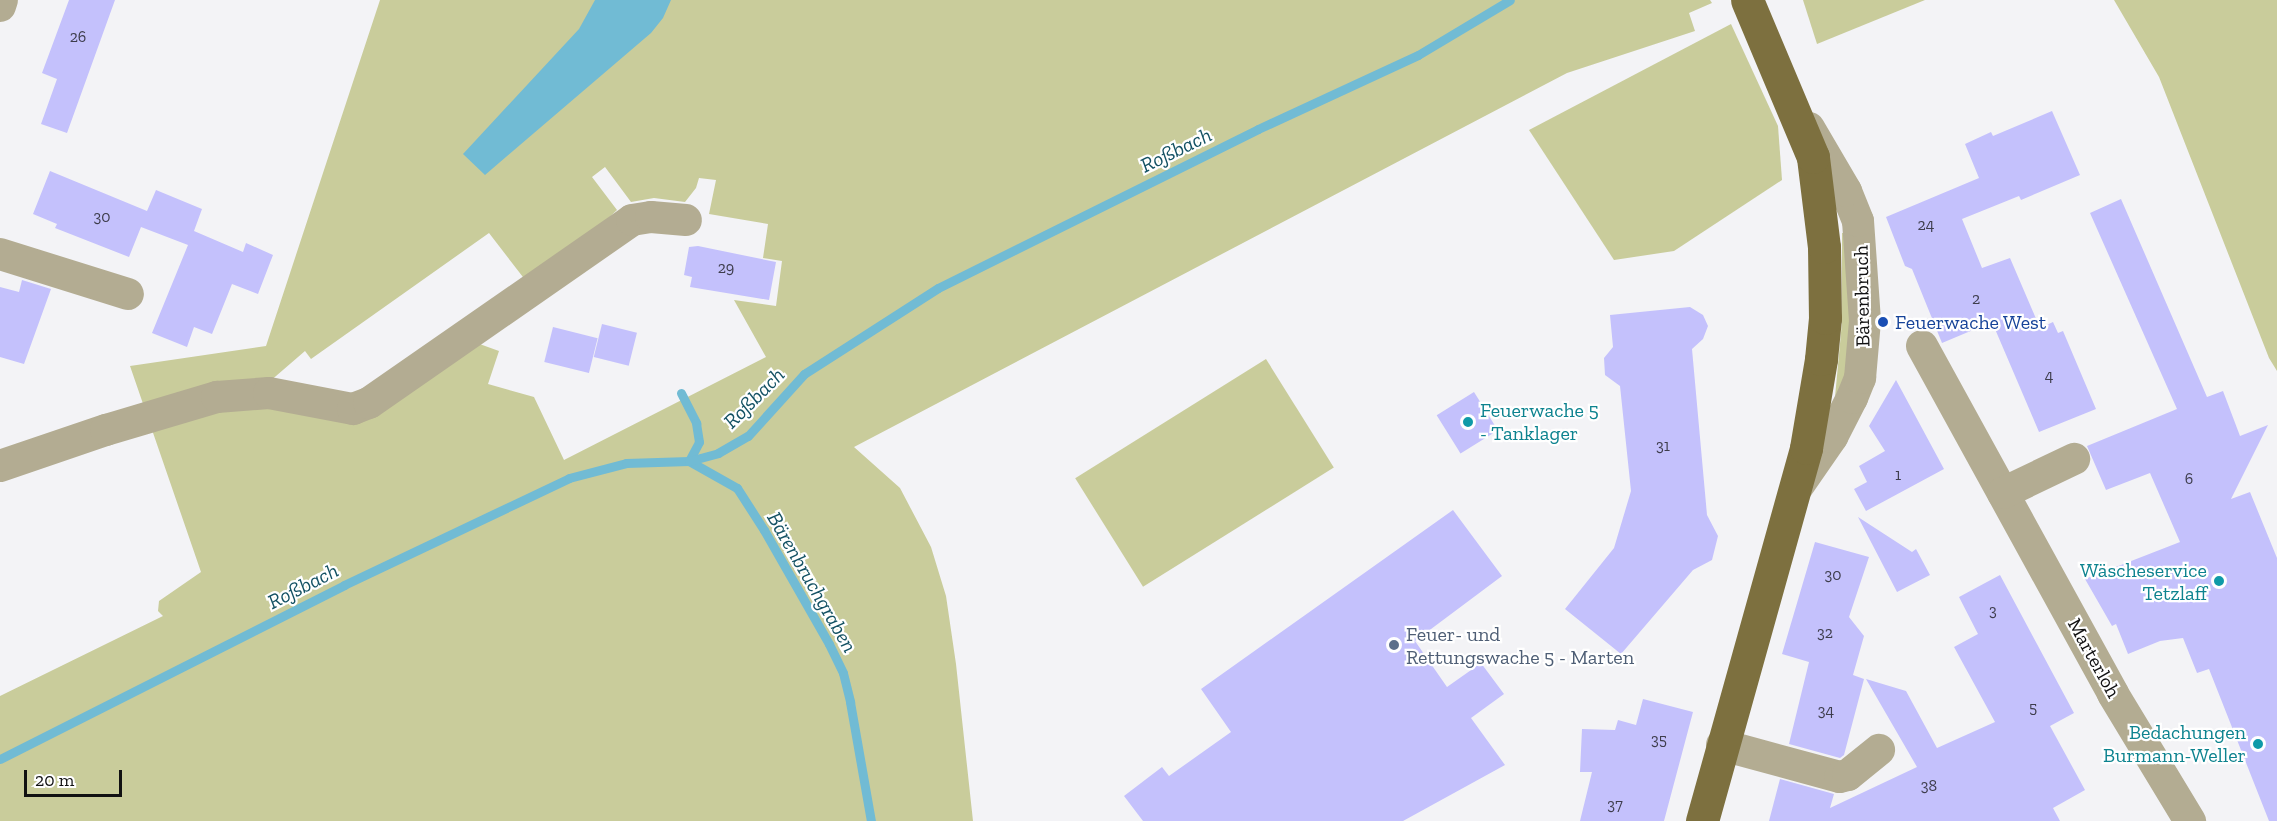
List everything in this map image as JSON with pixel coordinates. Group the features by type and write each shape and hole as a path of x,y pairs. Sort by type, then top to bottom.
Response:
{"main road":[{"name":"Bärenbruch","path":"1702,821 1796,490 1806,448 1821,359 1825,318 1824,247 1813,157 1747,0"}],"street":[{"path":"0,6 2,0"},
{"name":"Bärenbruch","path":"1791,103 1821,146 1858,220 1865,321 1860,378 1832,437 1796,490"},
{"path":"0,466 106,430 217,397 269,393 353,409 369,403 632,220 651,217 686,220"},
{"path":"0,254 129,294"},
{"name":"Marterloh","path":"1922,346 2113,694 2190,821"},
{"path":"2003,493 2074,459"},
{"path":"1722,745 1840,777 1848,775 1879,750"}],"green space":[{"path":"380,0 1710,0 1712,3 1689,13 1695,31 1567,73 854,447 900,488 931,547 946,596 956,664 973,821 0,821 0,696 163,616 158,611 159,601 201,572 130,366 266,346","holes":["605,167 631,202 654,198 685,202 696,188 699,178 716,180 709,214 768,224 763,258 782,261 776,306 734,300 766,357 564,460 534,397 488,384 499,351 474,342 348,418 247,401 305,351 311,359 489,233 526,281 584,241 617,210 592,177"]},
{"path":"1803,0 1925,0 1817,44"},
{"path":"2114,0 2277,0 2277,371 2269,358 2159,77"},
{"path":"1731,24 1778,126 1782,180 1674,251 1614,260 1529,130"},
{"path":"1842,233 1851,233 1854,359 1835,397 1842,322"},
{"path":"1266,359 1334,468 1143,587 1075,478"}],"water":[{"path":"595,0 671,0 663,18 651,33 485,175 463,154 579,29"}],"building":[{"path":"69,0 115,0 67,133 41,124 57,79 42,73"},
{"path":"2052,111 2080,175 2021,200 2019,196 1962,219 1982,268 2010,258 2040,328 2053,322 2058,333 2063,331 2096,409 2039,432 1992,322 1942,343 1912,269 1905,266 1886,217 1979,178 1965,144 1991,132 1993,136"},
{"path":"50,171 147,211 156,190 202,209 194,231 243,252 246,243 273,255 258,294 232,284 212,334 194,327 187,347 152,333 188,245 141,227 129,257 55,228 57,224 33,214"},
{"path":"2121,199 2207,397 2223,391 2240,436 2268,425 2231,499 2250,492 2277,558 2277,821 2269,821 2209,669 2197,673 2183,638 2160,641 2128,654 2116,624 2112,626 2085,579 2180,542 2150,473 2106,490 2087,446 2177,409 2090,213"},
{"path":"698,246 776,262 769,300 690,287 692,277 684,275 689,247"},
{"path":"22,280 51,289 24,364 0,357 0,287 19,292"},
{"path":"1690,307 1703,315 1708,326 1703,339 1692,349 1707,515 1718,536 1712,560 1693,570 1621,654 1565,609 1614,548 1631,491 1620,386 1605,375 1604,358 1613,347 1610,315"},
{"path":"602,324 637,333 629,366 594,357"},
{"path":"553,327 598,338 589,373 544,362"},
{"path":"1896,380 1944,469 1866,511 1854,489 1867,482 1859,466 1885,451 1869,426"},
{"name":"Feuerwache 5 - Tanklager","path":"1474,392 1498,430 1461,453 1437,415"},
{"path":"1453,510 1502,576 1415,641 1447,687 1481,663 1504,694 1471,718 1505,765 1403,821 1143,821 1124,796 1162,767 1169,776 1231,732 1201,689"},
{"path":"1858,517 1912,552 1916,549 1930,575 1897,592"},
{"path":"1815,542 1869,557 1849,617 1864,636 1853,675 1864,679 1844,755 1840,758 1789,744 1809,662 1782,654"},
{"path":"2000,575 2074,713 2050,726 2085,790 2053,808 2060,821 1769,821 1780,779 1834,794 1830,808 1917,767 1866,679 1906,691 1937,748 1995,722 1954,647 1978,634 1959,597"},
{"path":"1643,699 1693,712 1664,821 1580,821 1592,772 1580,772 1582,729 1615,730 1618,720 1636,725"}],"waterway":[{"name":"Roßbach","path":"0,759 344,585 569,478 626,463 689,461 718,453 748,436 804,374 938,288 1258,129 1418,55 1510,0"},
{"path":"681,393 696,423 699,442 689,461"},
{"name":"Bärenbruchgraben","path":"689,461 737,488 764,530 829,644 843,673 850,702 871,821"}],"place":[{"name":"Feuerwache West","path":"1883,322"},
{"name":"Feuerwache 5 - Tanklager","path":"1468,422"},
{"name":"Wäscheservice Tetzlaff","path":"2219,581"},
{"name":"Feuer- und Rettungswache 5 - Marten","path":"1394,645"},
{"name":"Bedachungen Burmann-Weller","path":"2258,744"}]}
